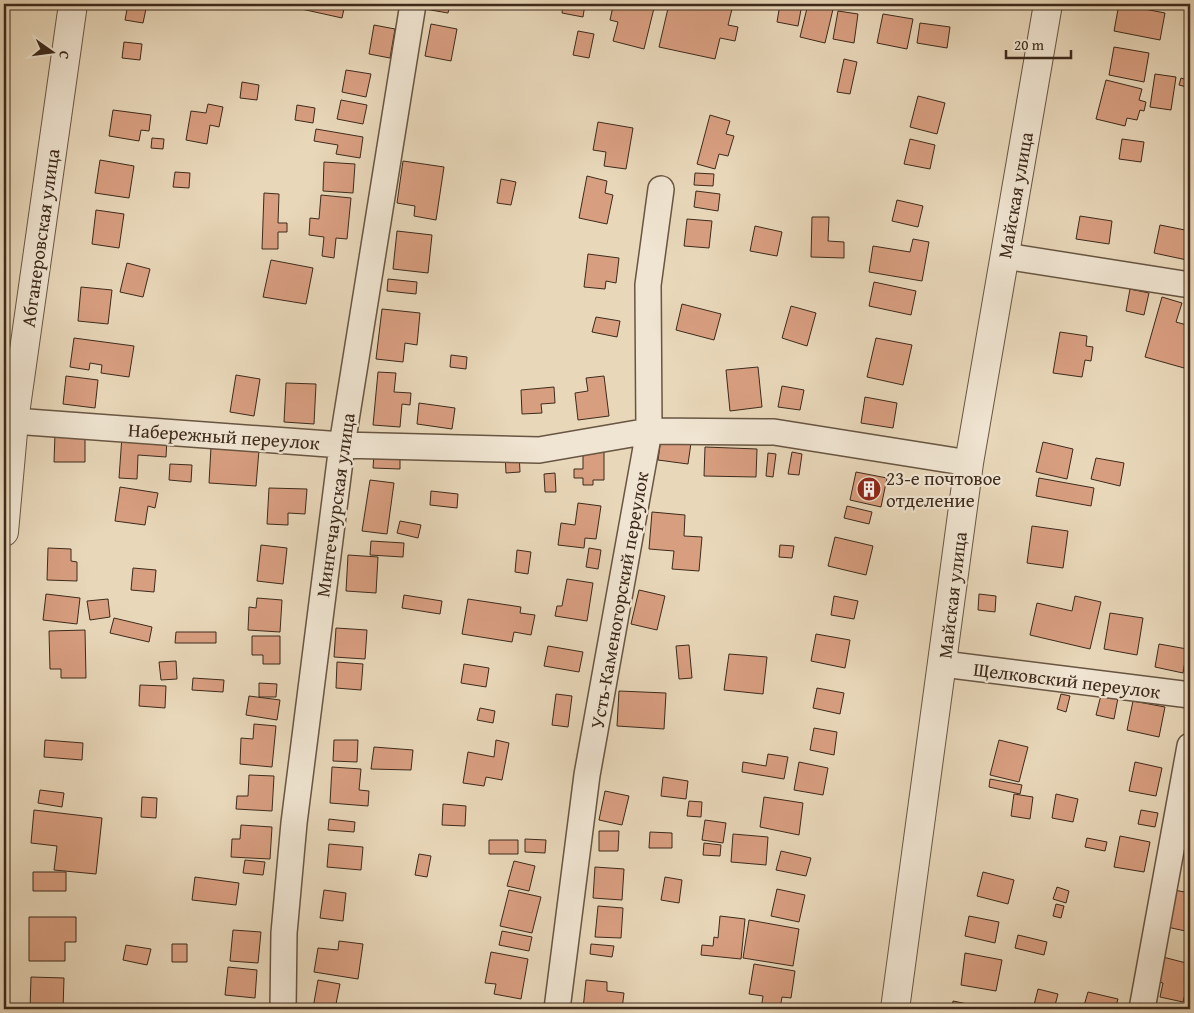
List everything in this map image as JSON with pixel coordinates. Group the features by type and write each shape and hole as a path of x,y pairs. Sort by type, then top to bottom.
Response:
{"street":[{"name":"Абганеровская улица","path":"4,532 14,421 73,4"},
{"name":"Мингечаурская улица","path":"283,1009 284,932 294,823 342,445 413,4"},
{"name":"Майская улица","path":"895,1009 970,463 1048,4"},
{"name":"Усть-Каменогорский переулок","path":"557,1009 587,775 649,431 648,285 660,189"},
{"path":"1004,256 1190,285"},
{"name":"Набережный переулок","path":"14,421 342,445 539,450 649,431 774,432 970,463"},
{"name":"Щелковский переулок","path":"943,664 1190,695"},
{"path":"1142,1009 1190,746"}],"building":[{"path":"128,4 147,4 143,23 125,20"},
{"path":"298,4 345,4 342,18 297,8"},
{"path":"426,4 450,4 448,13 425,9"},
{"path":"563,4 585,4 583,17 562,13"},
{"path":"624,4 655,4 644,49 613,41 618,22 610,20 613,6 623,8"},
{"path":"669,4 733,5 728,25 738,27 735,41 720,38 715,59 659,47"},
{"path":"780,4 802,4 798,26 777,22"},
{"path":"808,4 834,5 825,43 800,37"},
{"path":"1119,4 1165,13 1160,40 1114,31"},
{"path":"838,11 858,14 854,43 833,39"},
{"path":"883,14 913,19 907,49 877,43"},
{"path":"920,23 950,27 947,48 917,43"},
{"path":"431,24 457,29 451,61 425,56"},
{"path":"374,25 395,29 390,58 369,54"},
{"path":"578,31 594,34 589,58 573,55"},
{"path":"124,42 142,44 140,60 122,58"},
{"path":"1114,47 1149,53 1144,82 1109,75"},
{"path":"844,59 857,62 850,94 837,92"},
{"path":"346,70 371,74 366,97 342,92"},
{"path":"1155,74 1176,77 1171,110 1150,107"},
{"path":"1181,78 1190,81 1190,88 1179,85"},
{"path":"1106,80 1142,89 1139,100 1146,102 1144,111 1140,110 1137,120 1127,118 1125,126 1096,119"},
{"path":"242,82 259,85 257,100 240,98"},
{"path":"918,96 945,103 937,134 910,127"},
{"path":"341,100 367,105 363,124 337,119"},
{"path":"208,104 223,107 219,127 210,125 207,144 186,140 191,111 206,113"},
{"path":"297,105 315,108 313,123 295,120"},
{"path":"113,110 151,115 149,131 141,130 139,141 109,136"},
{"path":"710,115 730,121 726,134 734,136 728,156 719,154 715,169 697,164"},
{"path":"598,122 633,128 626,169 604,166 606,152 593,150"},
{"path":"316,129 363,137 360,158 336,154 338,145 314,141"},
{"path":"152,138 164,139 163,149 151,148"},
{"path":"910,139 935,145 930,169 904,164"},
{"path":"1122,139 1144,142 1141,162 1119,159"},
{"path":"100,160 134,166 129,198 95,193"},
{"path":"403,161 444,167 436,220 414,216 415,206 397,203"},
{"path":"324,162 355,164 353,193 323,191"},
{"path":"175,172 190,173 189,188 173,187"},
{"path":"695,173 714,174 713,186 694,185"},
{"path":"587,176 607,181 605,193 613,195 607,224 579,218"},
{"path":"501,179 516,182 511,205 497,203"},
{"path":"696,191 720,194 718,211 694,207"},
{"path":"264,193 279,194 278,223 287,223 287,232 278,232 278,249 262,249"},
{"path":"321,195 351,198 347,239 336,238 334,258 322,256 324,237 309,235 310,218 319,219"},
{"path":"897,200 923,206 918,227 892,221"},
{"path":"96,210 124,214 119,248 92,244"},
{"path":"1080,216 1112,221 1109,244 1076,239"},
{"path":"812,217 829,217 828,241 844,242 844,258 811,257"},
{"path":"687,219 712,221 709,248 684,246"},
{"path":"1160,225 1190,231 1187,260 1154,253"},
{"path":"755,226 782,232 777,256 750,251"},
{"path":"397,231 432,235 428,273 393,269"},
{"path":"913,239 929,242 922,281 869,272 873,246 910,252"},
{"path":"588,254 619,258 616,283 606,281 605,289 584,287"},
{"path":"271,260 313,268 306,304 263,297"},
{"path":"127,263 150,269 143,297 120,292"},
{"path":"388,279 417,282 416,294 387,291"},
{"path":"874,282 916,291 911,315 869,306"},
{"path":"81,287 112,290 108,324 78,321"},
{"path":"1130,289 1149,293 1144,315 1126,311"},
{"path":"1162,297 1182,303 1176,322 1190,326 1190,348 1184,368 1145,357"},
{"path":"682,304 721,314 714,340 676,330"},
{"path":"791,306 816,313 807,346 782,338"},
{"path":"382,309 420,313 417,345 405,343 403,362 376,359"},
{"path":"596,317 620,321 617,337 592,332"},
{"path":"1060,332 1087,336 1086,346 1093,347 1091,361 1085,360 1082,377 1053,373"},
{"path":"74,338 134,346 129,377 101,373 102,365 90,363 89,370 70,367"},
{"path":"876,338 912,345 903,385 867,377"},
{"path":"451,355 467,357 466,369 450,367"},
{"path":"758,367 762,407 730,411 726,370"},
{"path":"378,372 396,373 394,392 411,393 410,405 402,404 400,427 373,425"},
{"path":"236,375 260,379 254,416 230,412"},
{"path":"66,376 98,380 95,408 63,404"},
{"path":"604,376 609,416 578,420 575,393 588,391 586,378"},
{"path":"286,383 316,384 314,424 284,422"},
{"path":"782,386 804,390 800,410 778,407"},
{"path":"554,387 555,403 541,404 542,413 522,414 521,390"},
{"path":"865,397 897,403 893,428 861,423"},
{"path":"419,403 455,408 452,429 417,424"},
{"path":"55,434 85,434 85,462 54,462"},
{"path":"122,436 167,439 166,457 138,455 137,479 119,478"},
{"path":"661,439 691,443 688,464 658,460"},
{"path":"1043,442 1073,449 1067,479 1036,472"},
{"path":"211,447 259,450 256,486 209,483"},
{"path":"705,447 757,449 756,477 704,476"},
{"path":"583,452 604,452 604,480 593,480 593,485 583,485 583,478 574,478 574,469 583,469"},
{"path":"792,452 802,454 799,475 788,474"},
{"path":"519,453 520,472 506,473 505,454"},
{"path":"768,453 776,454 773,477 766,476"},
{"path":"374,454 400,455 400,469 373,468"},
{"path":"1096,458 1124,463 1120,486 1091,479"},
{"path":"170,464 192,465 191,482 169,480"},
{"name":"23-е почтовое отделение","path":"856,472 887,478 881,507 850,500"},
{"path":"555,473 556,492 545,492 544,474"},
{"path":"1039,478 1094,488 1091,506 1036,496"},
{"path":"370,480 394,483 387,534 362,531"},
{"path":"120,487 158,493 155,508 148,506 145,525 115,521"},
{"path":"269,488 307,489 305,514 288,513 288,525 267,524"},
{"path":"431,491 458,494 457,508 430,505"},
{"path":"578,503 601,506 596,539 585,538 584,548 558,545 561,523 575,525"},
{"path":"847,506 872,512 869,524 844,518"},
{"path":"652,512 685,515 684,536 702,537 699,571 672,569 674,551 649,549"},
{"path":"400,521 421,525 418,538 397,533"},
{"path":"1032,526 1068,531 1063,568 1027,563"},
{"path":"835,537 873,546 866,575 828,566"},
{"path":"371,541 404,543 403,557 370,555"},
{"path":"261,545 287,548 283,584 257,581"},
{"path":"780,545 794,546 792,558 779,557"},
{"path":"48,548 71,549 71,561 77,562 77,581 47,580"},
{"path":"589,548 601,550 598,569 586,567"},
{"path":"517,550 531,552 528,574 515,572"},
{"path":"348,555 378,557 376,593 346,591"},
{"path":"133,568 156,570 154,592 131,590"},
{"path":"567,579 593,583 587,621 555,616 557,606 562,606"},
{"path":"639,590 665,596 657,630 631,624"},
{"path":"46,594 80,598 77,624 43,620"},
{"path":"979,594 996,596 995,612 978,610"},
{"path":"404,595 442,601 440,614 402,608"},
{"path":"834,596 858,601 854,619 831,615"},
{"path":"1075,596 1101,602 1090,649 1030,635 1037,603 1072,611"},
{"path":"257,598 282,600 280,632 248,630 249,607 256,608"},
{"path":"108,599 110,617 90,620 87,601"},
{"path":"468,599 521,607 520,613 535,615 531,635 514,632 512,642 462,634"},
{"path":"1110,613 1143,618 1137,655 1104,649"},
{"path":"114,618 152,627 149,642 110,633"},
{"path":"336,628 367,630 365,659 334,657"},
{"path":"85,630 86,678 61,678 61,669 50,669 49,631"},
{"path":"176,632 216,632 216,643 175,643"},
{"path":"816,634 850,640 845,668 811,661"},
{"path":"252,636 280,636 280,664 263,664 263,655 252,655"},
{"path":"1159,644 1187,649 1183,673 1155,667"},
{"path":"689,645 692,678 679,679 676,646"},
{"path":"548,646 583,652 579,672 544,666"},
{"path":"729,654 767,657 763,694 724,690"},
{"path":"176,661 177,679 161,680 159,662"},
{"path":"337,662 363,664 361,690 336,688"},
{"path":"464,664 489,668 486,687 461,683"},
{"path":"193,678 224,680 223,692 192,690"},
{"path":"259,683 277,684 276,697 259,697"},
{"path":"140,685 166,686 165,708 139,706"},
{"path":"817,688 844,693 840,714 813,708"},
{"path":"619,691 666,693 664,729 617,726"},
{"path":"556,694 572,696 568,727 552,725"},
{"path":"1061,694 1070,696 1066,712 1057,709"},
{"path":"1101,695 1118,698 1114,719 1096,715"},
{"path":"249,696 280,700 277,720 246,715"},
{"path":"1133,701 1165,707 1159,737 1127,730"},
{"path":"480,708 495,711 493,723 477,720"},
{"path":"254,724 276,726 272,767 240,764 241,738 253,739"},
{"path":"814,728 837,732 834,755 810,750"},
{"path":"45,740 83,743 82,760 44,757"},
{"path":"334,740 358,740 357,762 333,761"},
{"path":"496,740 509,743 502,780 486,777 484,786 463,783 468,752 494,757"},
{"path":"999,740 1028,747 1019,782 990,775"},
{"path":"374,747 413,750 411,770 371,769"},
{"path":"768,754 788,757 784,779 742,772 743,762 766,766"},
{"path":"799,762 828,768 823,795 794,790"},
{"path":"1135,762 1162,768 1156,796 1129,791"},
{"path":"332,767 361,769 359,790 369,791 368,806 330,803"},
{"path":"249,775 274,776 272,811 236,809 237,796 248,796"},
{"path":"663,777 688,781 686,799 661,796"},
{"path":"990,779 1022,785 1020,794 989,787"},
{"path":"40,790 64,793 62,807 38,803"},
{"path":"605,791 629,796 622,825 599,820"},
{"path":"1014,794 1033,797 1030,819 1011,816"},
{"path":"1056,794 1078,799 1073,822 1052,818"},
{"path":"142,797 157,798 156,818 141,817"},
{"path":"764,797 803,803 799,835 760,827"},
{"path":"689,801 702,802 701,817 687,816"},
{"path":"443,804 466,806 465,826 442,825"},
{"path":"34,810 102,818 96,874 54,870 57,846 31,843"},
{"path":"1141,810 1158,813 1155,827 1138,824"},
{"path":"1190,811 1190,854 1187,854 1188,845 1179,844"},
{"path":"329,819 355,822 354,832 328,830"},
{"path":"705,820 726,823 723,843 702,840"},
{"path":"241,825 272,827 270,859 231,857 232,839 240,839"},
{"path":"599,831 619,831 618,851 599,851"},
{"path":"650,832 672,833 672,848 649,848"},
{"path":"733,834 768,837 766,865 731,862"},
{"path":"1120,836 1150,842 1144,872 1114,867"},
{"path":"1087,838 1107,842 1105,851 1085,847"},
{"path":"525,839 546,840 545,853 525,852"},
{"path":"489,840 518,840 518,854 489,854"},
{"path":"704,843 721,845 720,856 703,855"},
{"path":"329,844 363,847 361,870 327,867"},
{"path":"781,851 811,858 806,876 776,870"},
{"path":"419,854 431,856 427,877 415,875"},
{"path":"245,860 265,862 263,875 243,873"},
{"path":"514,861 535,866 529,891 507,886"},
{"path":"595,867 624,869 622,900 593,898"},
{"path":"33,872 66,872 66,891 33,891"},
{"path":"983,872 1014,880 1008,904 977,896"},
{"path":"195,877 239,883 236,905 192,900"},
{"path":"665,877 682,880 679,903 661,900"},
{"path":"1057,887 1069,891 1066,903 1053,899"},
{"path":"777,889 805,895 799,922 771,916"},
{"path":"324,890 346,893 343,921 320,918"},
{"path":"509,890 541,897 532,933 500,926"},
{"path":"1174,890 1190,893 1190,932 1167,927"},
{"path":"1056,904 1064,906 1061,918 1053,916"},
{"path":"598,906 623,908 621,938 595,937"},
{"path":"720,916 745,919 741,959 701,955 702,945 713,946 714,937 718,938"},
{"path":"969,916 999,922 995,943 965,936"},
{"path":"29,917 76,917 76,942 65,942 65,961 29,961"},
{"path":"749,920 799,929 793,966 743,958"},
{"path":"233,930 261,932 258,963 230,961"},
{"path":"502,931 532,937 529,951 499,945"},
{"path":"1018,935 1047,942 1044,955 1015,948"},
{"path":"339,941 363,944 358,979 314,972 318,948 338,950"},
{"path":"172,944 187,944 187,962 172,962"},
{"path":"591,944 614,946 612,957 590,954"},
{"path":"126,945 151,949 147,965 123,960"},
{"path":"491,952 528,959 521,999 494,994 496,984 485,983"},
{"path":"965,953 1002,960 996,991 961,985"},
{"path":"1159,956 1190,964 1190,974 1183,1002 1160,997 1163,983 1154,981"},
{"path":"754,964 795,971 791,998 782,997 780,1009 761,1009 763,996 749,994"},
{"path":"228,967 257,970 255,998 225,995"},
{"path":"31,977 64,978 63,1009 30,1009"},
{"path":"318,980 340,984 335,1009 313,1008"},
{"path":"586,980 607,982 607,991 624,993 622,1009 583,1009"},
{"path":"1038,989 1058,994 1054,1009 1033,1009"},
{"path":"1088,992 1118,999 1115,1009 1083,1009"},
{"path":"953,1001 982,1007 982,1009 952,1009"},
{"path":"497,1004 522,1008 522,1009 496,1009"}],"place":[{"name":"23-е почтовое отделение","path":"869,489"}]}
